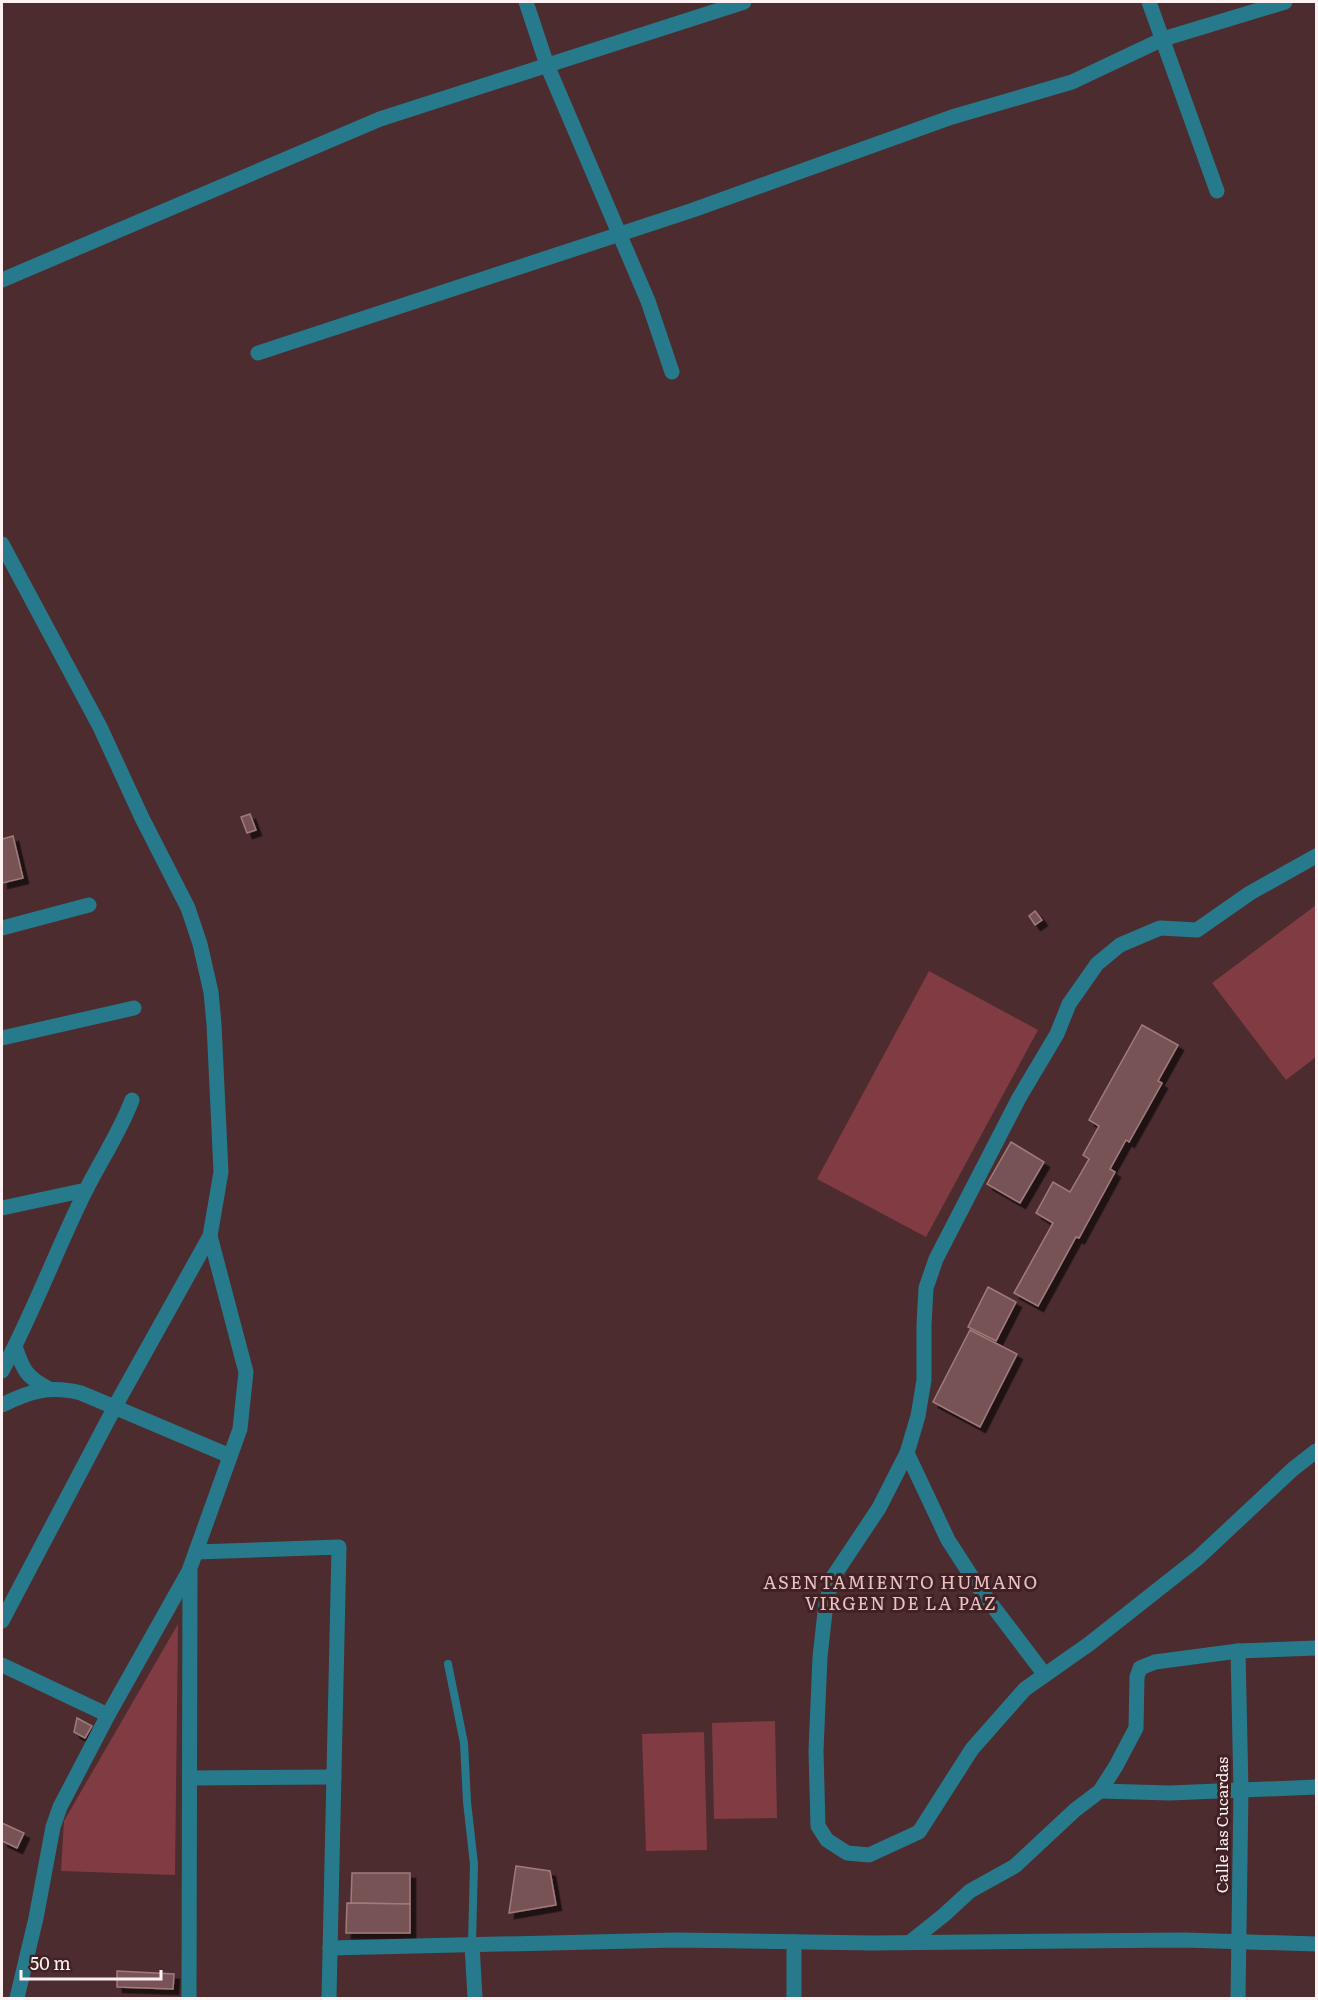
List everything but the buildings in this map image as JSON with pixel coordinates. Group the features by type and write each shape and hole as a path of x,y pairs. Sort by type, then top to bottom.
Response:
{"street":[{"path":"525,2 547,65 648,301 672,372"},
{"path":"2,280 380,119 744,2"},
{"path":"1149,2 1216,191"},
{"path":"258,353 693,210 952,117 1072,82 1163,39 1285,2"},
{"path":"2,544 100,727 142,818 188,908 200,944 211,992 221,1172 210,1236 115,1407 2,1621"},
{"path":"1317,856 1251,893 1197,930 1160,928 1120,945 1097,964 1069,1004 1057,1034 1019,1098 936,1259 926,1288 924,1380 918,1416 907,1453 879,1508 833,1577 826,1603 820,1658 816,1751 818,1826 827,1840 847,1853 869,1855 919,1832 972,1749 1025,1689 1089,1644 1198,1558 1293,1469 1317,1451"},
{"path":"2,928 90,905"},
{"path":"2,1038 134,1008"},
{"path":"2,1371 86,1190 122,1124 132,1100"},
{"path":"2,1208 86,1190"},
{"path":"17,1998 36,1918 53,1827 60,1807 108,1714 190,1568 240,1429 246,1372 210,1236"},
{"path":"15,1346 21,1366 28,1376 49,1389"},
{"path":"2,1405 24,1394 49,1389 64,1389 81,1393 230,1456"},
{"path":"907,1453 948,1540 979,1588 1045,1675"},
{"path":"196,1552 339,1547 329,1998"},
{"path":"189,1998 190,1568"},
{"path":"910,1942 970,1891 1015,1866 1075,1810 1100,1791 1136,1728 1137,1677 1140,1668 1155,1662 1238,1651 1317,1647"},
{"name":"Calle las Cucardas","path":"1238,1651 1241,1790 1238,1998"},
{"path":"2,1665 108,1714"},
{"path":"190,1778 334,1777"},
{"path":"1100,1791 1170,1792 1317,1787"},
{"path":"330,1948 676,1940 910,1942 1184,1940 1317,1944"},
{"path":"794,1941 794,1998"},
{"path":"472,1944 475,1998"}],"lane":[{"path":"447,1664 464,1743 466,1802 474,1864 472,1944"}],"shaded area":[{"path":"1316,905 1316,1057 1286,1080 1212,983"},
{"path":"929,971 1038,1030 926,1237 817,1179"},
{"path":"178,1624 175,1875 61,1871 64,1821"},
{"path":"775,1721 777,1818 714,1819 712,1723"},
{"path":"704,1732 707,1850 646,1851 642,1734"}],"district":[{"name":"ASENTAMIENTO HUMANO VIRGEN DE LA PAZ","path":"901,1593"}]}
